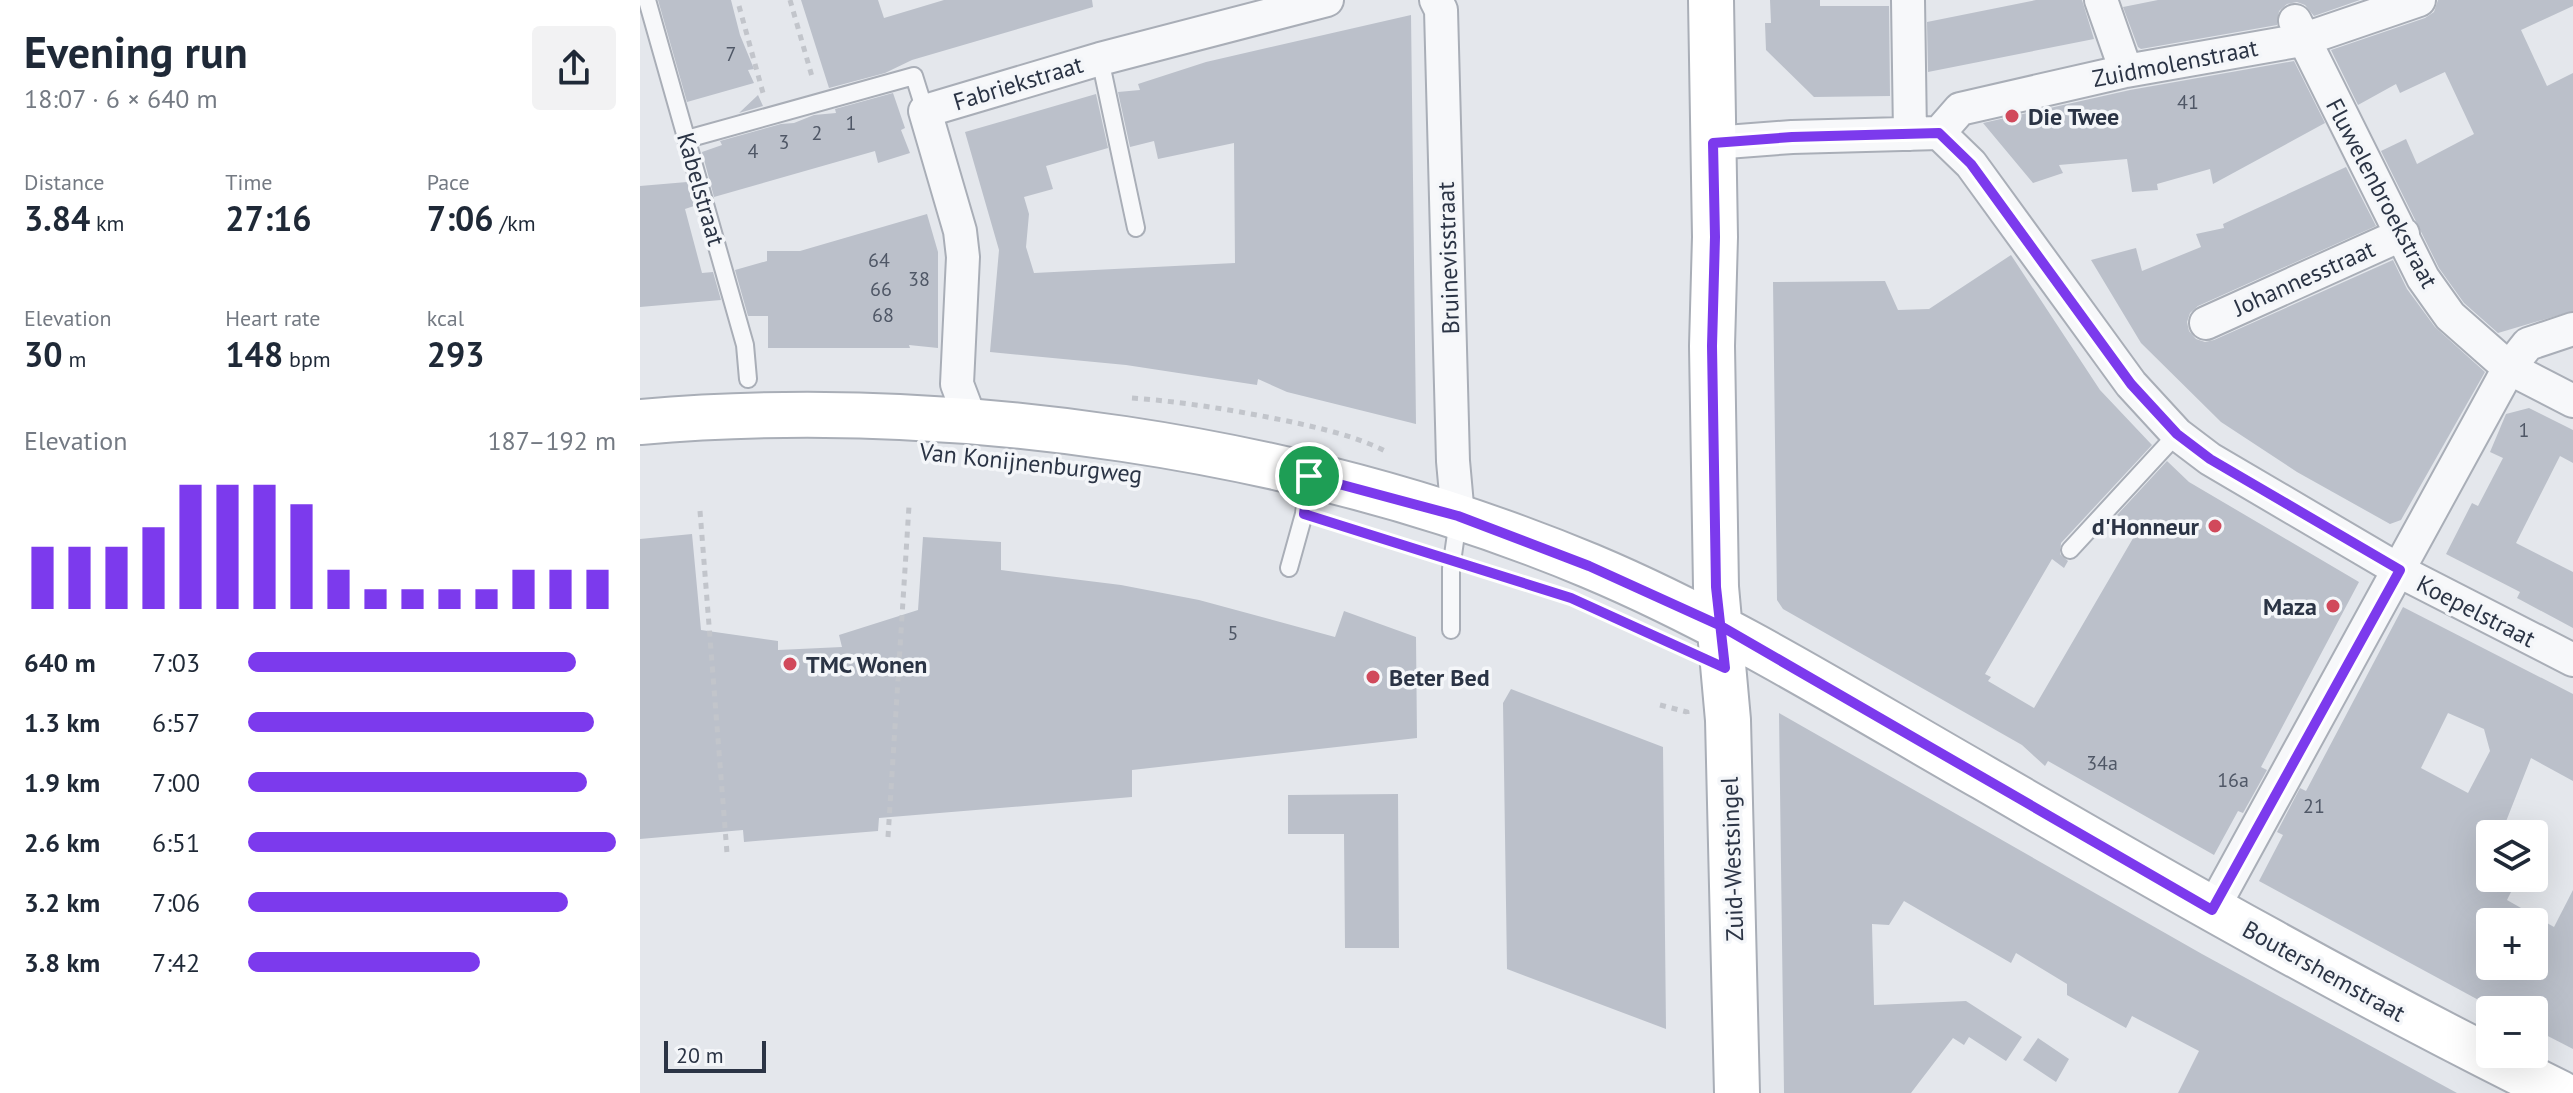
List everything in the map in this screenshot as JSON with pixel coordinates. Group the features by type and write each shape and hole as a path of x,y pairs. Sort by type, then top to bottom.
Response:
{"main road":[{"name":"Zuid-Westsingel","path":"1711,0 1716,587 1725,668 1732,835 1737,1093"},
{"name":"Van Konijnenburgweg","path":"640,422 796,415 971,421 1146,442 1309,476 1458,516 1589,566 1719,625"},
{"name":"Boutershemstraat","path":"1719,625 2212,910 2430,1029 2560,1093"}],"street":[{"name":"Fabriekstraat","path":"971,421 957,384 963,257 960,231 925,111 1100,59 1327,0"},
{"name":"Bruinevisstraat","path":"1436,0 1441,10 1453,461 1458,516"},
{"path":"1713,143 1792,137 1924,134 1908,0"},
{"path":"2101,0 2126,71"},
{"name":"Zuidmolenstraat","path":"1924,134 1960,109 2419,0"},
{"name":"Fluwelenbroekstraat","path":"2298,30 2423,278 2450,316 2509,368 2573,401"},
{"name":"Koepelstraat","path":"1924,134 1971,164 2131,384 2177,434 2210,459 2400,570 2573,660"},
{"name":"Johannesstraat","path":"2206,323 2403,234"},
{"path":"2212,910 2509,368 2528,344 2573,329"}],"lane":[{"name":"Kabelstraat","path":"647,0 745,345 748,379"},
{"path":"1100,59 1136,228"},
{"path":"687,139 914,76 925,111"},
{"path":"2070,550 2177,434"},
{"path":"1289,568 1304,514 1309,476"},
{"path":"1451,630 1451,569 1458,516"}],"path":[{"path":"790,0 820,101"},
{"path":"739,6 770,116"},
{"path":"888,837 909,506"},
{"path":"700,511 727,853"}],"building":[{"path":"658,0 731,0 740,35 754,69 748,70 754,83 687,102"},
{"path":"801,0 878,0 884,18 944,0 1092,0 1093,7 912,60 885,73 829,88"},
{"path":"1770,0 1820,0 1820,6 1889,6 1890,96 1814,97 1766,50 1765,23 1771,23"},
{"path":"2036,0 2082,0 2094,39 1928,72 1927,22"},
{"path":"2158,0 2360,0 2314,16 2305,5 2297,2 2287,4 2279,11 2277,25 2141,49 2123,7"},
{"path":"2438,0 2573,0 2573,6 2521,30 2547,86 2573,73 2573,311 2498,333 2464,303 2439,268 2381,151 2406,139 2417,164 2474,134 2445,72 2400,93 2396,84 2358,105 2331,50 2425,18 2434,12"},
{"path":"1411,15 1416,424 1287,392 1258,379 1257,385 1126,365 990,352 999,250 965,132 1096,94 1108,148 1046,166 1053,189 1024,197 1029,214 1026,247 1034,273 1235,263 1234,143 1158,159 1154,141 1130,147 1118,92 1140,90 1138,84 1206,62"},
{"path":"2294,61 2325,123 2213,184 2210,169 2157,184 2158,190 2132,192 2127,159 2059,165 2063,173 2033,183 1983,123 2130,90"},
{"path":"893,93 910,153 878,163 875,151 714,197 702,152 722,145 720,141 814,115 836,113 835,109"},
{"path":"758,95 763,106 739,113"},
{"path":"2346,167 2376,226 2198,306 2190,313 2187,322 2189,331 2196,339 2205,342 2214,340 2393,260 2407,289 2435,327 2485,372 2401,520 2390,524 2297,472 2221,422 2141,343 2091,260 2136,248 2142,271 2201,247 2196,234 2224,228 2223,224"},
{"path":"687,182 694,206 685,209 702,273 713,272 721,300 640,307 640,186"},
{"path":"927,214 938,252 938,348 909,345 910,348 768,348 768,316 748,316 735,270 767,261 767,251 800,251"},
{"path":"2011,255 2100,390 2152,445 2061,543 2060,554 2068,561 2064,568 2052,559 1985,674 1991,677 1988,681 2034,708 2139,528 2117,515 2167,461 2189,482 2359,582 2261,767 2267,770 2243,813 2238,811 2214,855 2048,761 2045,766 2022,745 1783,609 1777,600 1773,282 1885,281 1898,310 1929,309"},
{"path":"2529,408 2573,430 2573,463 2560,456 2516,543 2573,572 2573,628 2517,598 2520,592 2446,554 2472,503 2478,506 2503,458 2490,452 2506,414"},
{"path":"692,534 701,630 778,641 778,650 842,647 839,635 918,610 923,537 1001,542 1001,570 1121,585 1199,600 1335,637 1344,611 1416,637 1417,738 1132,770 1132,797 879,818 878,831 744,842 743,830 640,839 640,539"},
{"path":"2403,607 2573,694 2573,781 2531,758 2507,820 2476,820 2476,892 2511,892 2507,900 2521,908 2476,908 2476,980 2548,980 2548,924 2554,927 2573,890 2573,1049 2548,1036 2548,996 2476,996 2476,999 2259,881 2283,835 2277,832 2300,788 2306,791","holes":["2448,713 2484,729 2490,751 2468,793 2421,768"]},
{"path":"1511,689 1663,747 1666,1029 1507,969 1503,703"},
{"path":"1779,713 2202,954 2457,1093 2178,1093 2199,1051 2132,1016 2126,1028 2067,995 2067,984 2016,953 2011,963 1904,901 1889,925 1872,924 1874,1005 1966,1001 2022,1037 2006,1061 1969,1037 1964,1045 1953,1038 1911,1093 1784,1093"},
{"path":"1398,794 1399,948 1345,948 1344,834 1288,834 1288,795"},
{"path":"2038,1038 2069,1059 2056,1082 2023,1060"}],"place":[{"name":"Die Twee","path":"2012,116"},
{"name":"d'Honneur","path":"2215,526"},
{"name":"Maza","path":"2333,606"},
{"name":"TMC Wonen","path":"790,664"},
{"name":"Beter Bed","path":"1373,677"}],"route":[{"path":"1309,476 1304,514 1571,598 1725,668 1719,625 1716,587 1713,143 1792,137 1939,133 1971,164 2131,384 2177,434 2210,459 2400,570 2212,910 1719,625 1589,566 1458,516 1309,476"}]}
